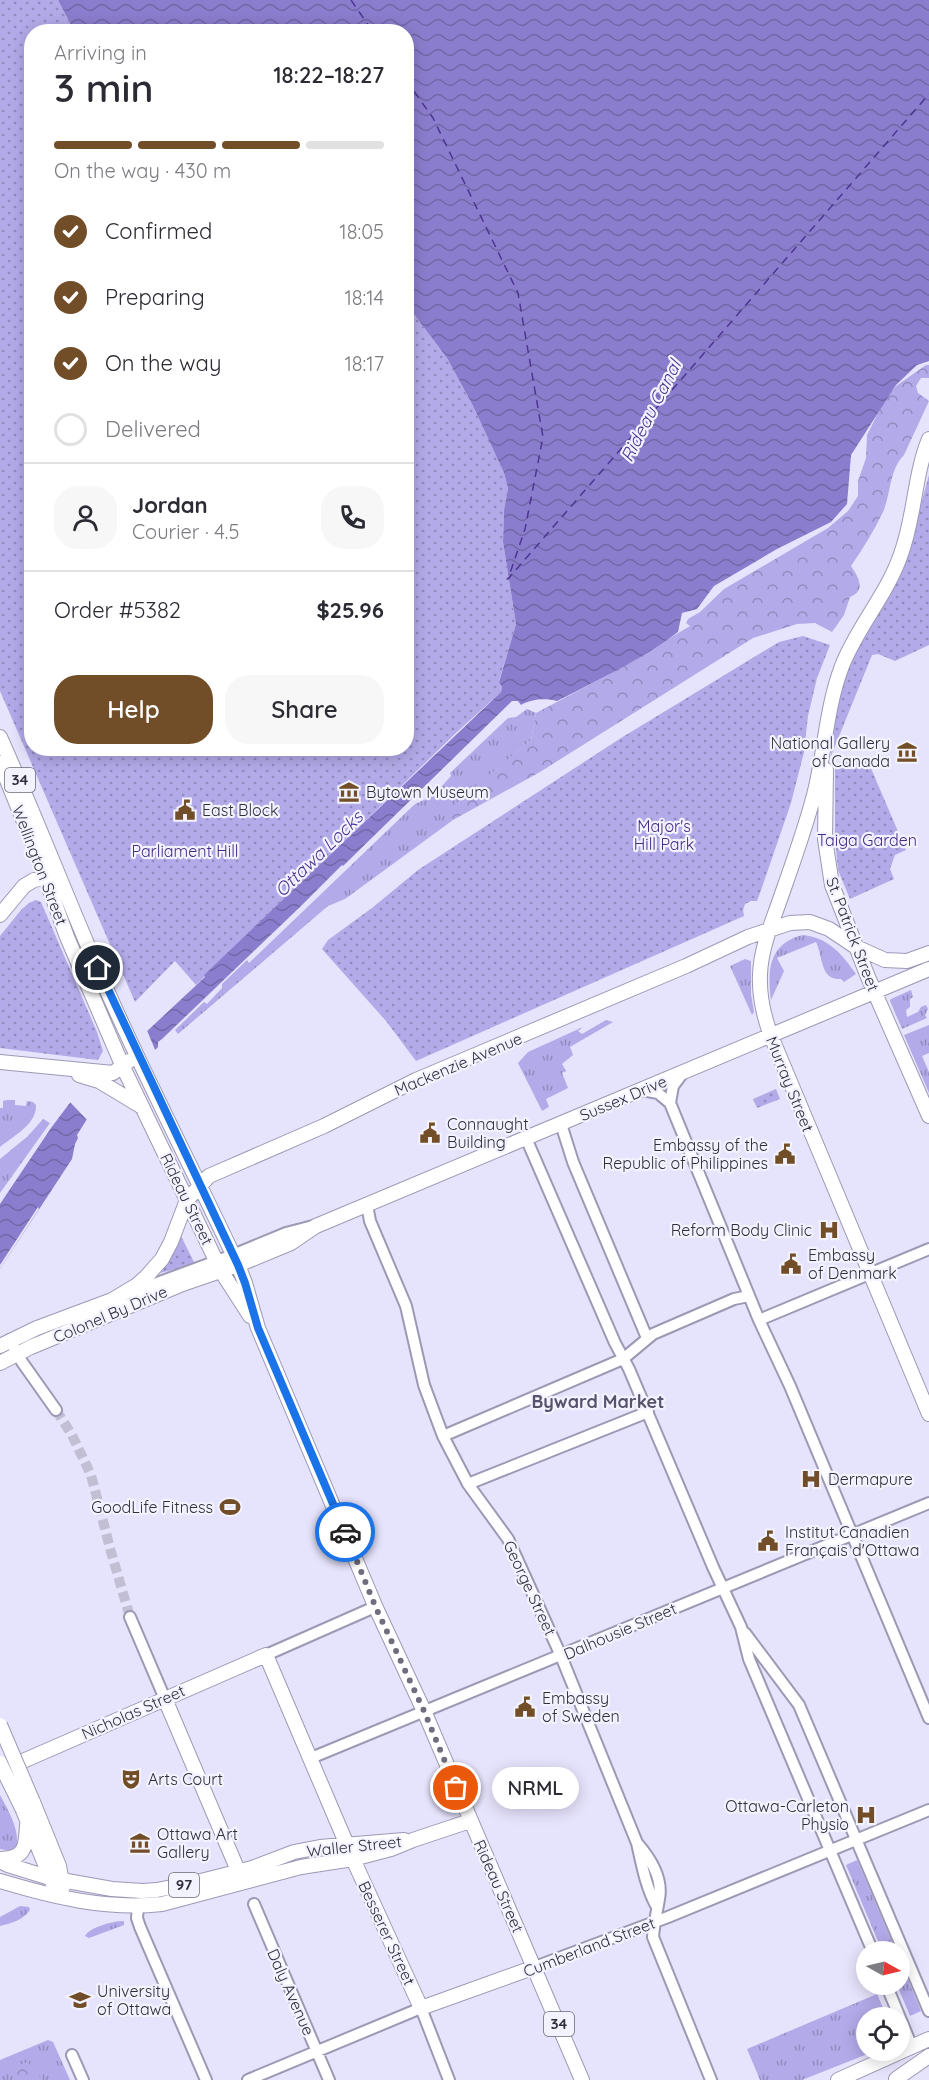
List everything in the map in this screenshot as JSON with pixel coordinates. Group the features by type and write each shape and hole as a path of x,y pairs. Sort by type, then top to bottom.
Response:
{"main road":[{"path":"825,741 831,701 841,667 897,567 913,509 917,476 929,439"},
{"path":"913,509 929,462"},
{"name":"Wellington Street","path":"0,737 39,824 71,908 137,1053"},
{"name":"Murray Street","path":"825,741 810,806 768,930 762,955 760,984 762,1007 771,1036 929,1414"},
{"name":"St. Patrick Street","path":"825,741 825,839 827,860 836,899 929,1116"},
{"name":"Wellington Street","path":"0,763 67,937 123,1067"},
{"path":"0,915 24,886 34,880 45,878 58,886 71,908"},
{"name":"Mackenzie Avenue","path":"112,1299 137,1285 155,1268 171,1242 187,1200 209,1176 324,1126 416,1080 768,930 790,923 810,922 829,928 856,947"},
{"path":"856,947 878,958 896,962 907,961 929,953"},
{"name":"Sussex Drive","path":"219,1266 291,1243 316,1226 367,1204 929,969"},
{"path":"0,1062 113,1073 137,1053"},
{"name":"Rideau Street","path":"137,1053 245,1283 258,1328 376,1608 424,1711 582,2080"},
{"name":"Rideau Street","path":"123,1067 219,1266 258,1328"},
{"path":"57,1069 99,1082 142,1107"},
{"name":"Colonel By Drive","path":"0,1363 17,1353 180,1285 219,1266"},
{"name":"Colonel By Drive","path":"5,1343 112,1299"},
{"name":"Nicholas Street","path":"0,1771 266,1655"},
{"name":"Besserer Street","path":"266,1655 351,1852 422,2008"},
{"path":"165,1699 241,1876"},
{"path":"0,1725 28,1811 26,1842 23,1850 12,1858 0,1860"},
{"path":"0,1763 59,1866 57,1897 0,1881"},
{"name":"Waller Street","path":"57,1879 112,1889 141,1891 186,1885 301,1867 351,1852 391,1849 470,1821"},
{"path":"0,1860 17,1868 57,1879"},
{"name":"Waller Street","path":"57,1897 111,1905 162,1904 241,1876"},
{"name":"Cumberland Street","path":"422,2008 535,1967"},
{"path":"838,2080 929,2039"},
{"path":"895,2080 929,2056"},
{"path":"895,2080 929,2068"}],"street":[{"path":"670,1103 673,1086 682,1073"},
{"path":"642,1090 662,1095 670,1103 759,1320 853,1535 929,1718"},
{"path":"561,1124 573,1162 647,1338"},
{"path":"526,1138 741,1628 749,1659 868,1941"},
{"name":"George Street","path":"367,1204 370,1221 406,1306 424,1385 443,1436 468,1484 508,1539 561,1656 637,1843 648,1887 657,1907 653,1937 711,2080"},
{"path":"759,1320 929,1249"},
{"name":"Colonel By Drive","path":"112,1299 219,1266"},
{"path":"443,1436 622,1359 647,1338 734,1299 750,1296"},
{"path":"5,1343 17,1353 56,1410"},
{"path":"468,1484 648,1412"},
{"name":"Dalhousie Street","path":"311,1758 929,1503"},
{"path":"266,1655 368,1610"},
{"path":"130,1617 165,1699"},
{"path":"741,1628 799,1705 929,2012"},
{"name":"Cumberland Street","path":"535,1967 654,1922 929,1810"},
{"name":"Daly Avenue","path":"254,1904 329,2080"},
{"path":"138,1906 137,1918 140,1927 206,2080"},
{"path":"891,1995 912,2047"},
{"name":"Cumberland Street","path":"248,2080 422,2008"},
{"name":"Besserer Street","path":"422,2008 449,2080"},
{"path":"72,2055 82,2080"}],"green space":[{"name":"Parliament Hill","path":"0,0 58,0 70,24 24,24 24,746 0,691"},
{"name":"Parliament Hill","path":"414,314 447,358 473,406 504,473 508,488 504,510 503,542 516,624 499,681 502,687 501,692 196,985 175,961 135,1002 28,756 414,756"},
{"path":"929,365 929,378 921,378 916,386 918,393 929,401 893,475 883,512 851,566 860,587 850,597 844,615 832,632 815,623 797,624 753,638 540,772 453,820 449,809 531,740 536,713 608,675 690,626 686,623 688,619 700,612 724,589 828,528 848,511 858,496 858,481 866,458 867,435 883,403 896,386"},
{"path":"929,475 929,645 895,661 878,654 872,655 831,756 833,716 842,681 852,656 907,554"},
{"name":"Major's Hill Park","path":"803,636 830,645 817,678 808,716 804,752 791,803 757,901 745,904 744,916 416,1061 386,1021 322,949 328,940 418,870 621,738 779,642"},
{"path":"527,709 536,713 531,740 450,809 453,820 345,899 328,906 178,1034 175,1030 204,1002 207,1004 222,988 222,984 247,960 249,963 415,804 433,796 451,776 450,773 508,718 516,717"},
{"name":"Taiga Garden","path":"855,757 867,759 906,850 895,855 890,869 894,879 850,899 838,870 835,838 835,767"},
{"path":"36,900 41,902 97,1032 103,1051 98,1060 0,1048 0,936 21,910"},
{"path":"803,935 828,943 856,974 844,982 829,976 823,966 816,942 777,958 784,971 771,1000 770,968 773,959 783,944"},
{"path":"745,959 751,961 751,994 754,1012 752,1015 730,966"},
{"path":"911,990 913,997 910,999 910,1007 906,1010 907,1017 926,1005 927,1018 902,1029 890,1001"},
{"path":"606,1020 613,1022 570,1047 573,1055 562,1064 566,1071 562,1073 568,1088 546,1099 549,1107 542,1111 518,1063 528,1052 583,1027 578,1031 582,1034"},
{"path":"929,1025 929,1053 922,1056 929,1072 929,1093 904,1035"},
{"path":"776,1089 780,1099 757,1108 753,1099"},
{"path":"15,1100 15,1105 26,1106 27,1101 33,1102 36,1105 35,1112 33,1118 23,1129 0,1147 0,1108 3,1108 3,1101"},
{"path":"43,1119 50,1123 0,1193 0,1159 28,1136"},
{"path":"181,1236 195,1264 160,1273 168,1263"},
{"path":"0,1795 16,1833 17,1846 10,1851 0,1849"},
{"path":"857,1860 892,1941 878,1941 846,1865"},
{"path":"20,1906 29,1907 30,1910 21,1919 0,1926 0,1917"},
{"path":"124,1921 124,1925 89,1938 85,1936 102,1925"},
{"path":"910,1985 921,2011 910,2016 910,2007 906,2007 901,1995 910,1995"},
{"path":"875,1995 877,1995 883,2007 856,2007 856,2059 802,2080 760,2080 747,2049"},
{"path":"48,2040 53,2042 70,2080 0,2080 0,2060"},
{"path":"28,2062 42,2080 17,2080 14,2075 16,2066"}],"water":[{"name":"Rideau Canal","path":"58,0 929,0 929,361 917,365 896,385 851,455 847,504 831,522 777,549 714,586 697,609 682,613 678,632 634,661 557,701 529,701 521,705 518,701 512,701 158,1042 158,1047 87,1119 77,1135 72,1159 0,1269 0,1204 69,1104 205,977 204,975 501,692 502,687 499,682 516,624 503,542 504,510 508,488 504,473 473,406 447,358 414,314 414,24 70,24"}],"pier":[{"path":"146,1028 156,1052 89,1122 69,1101"},
{"path":"38,1207 39,1209 0,1269 0,1265"}],"ferry route":[{"path":"351,0 368,24"},
{"path":"414,91 433,118 518,293 543,437 525,529 508,579 929,94"}],"tunnel":[{"path":"56,1410 72,1435 91,1475 130,1617"}],"way so far":[{"path":"345,1532 456,1788"}],"place":[{"name":"National Gallery of Canada","path":"907,752"},
{"name":"Bytown Museum","path":"349,792"},
{"name":"East Block","path":"185,810"},
{"name":"Connaught Building","path":"430,1133"},
{"name":"Embassy of the Republic of Philippines","path":"785,1154"},
{"name":"Reform Body Clinic","path":"829,1230"},
{"name":"Embassy of Denmark","path":"791,1264"},
{"name":"Dermapure","path":"811,1479"},
{"name":"GoodLife Fitness","path":"230,1507"},
{"name":"Institut Canadien Français d'Ottawa","path":"768,1541"},
{"name":"Embassy of Sweden","path":"525,1707"},
{"name":"Arts Court","path":"131,1779"},
{"name":"NRML","path":"456,1788"},
{"name":"Ottawa-Carleton Physio","path":"866,1815"},
{"name":"Ottawa Art Gallery","path":"140,1843"},
{"name":"University of Ottawa","path":"80,2000"}],"district":[{"name":"Byward Market","path":"598,1402"}],"route":[{"path":"98,968 238,1265 258,1328 345,1532"}],"water label":[{"name":"Ottawa Locks","path":"319,854"}]}
